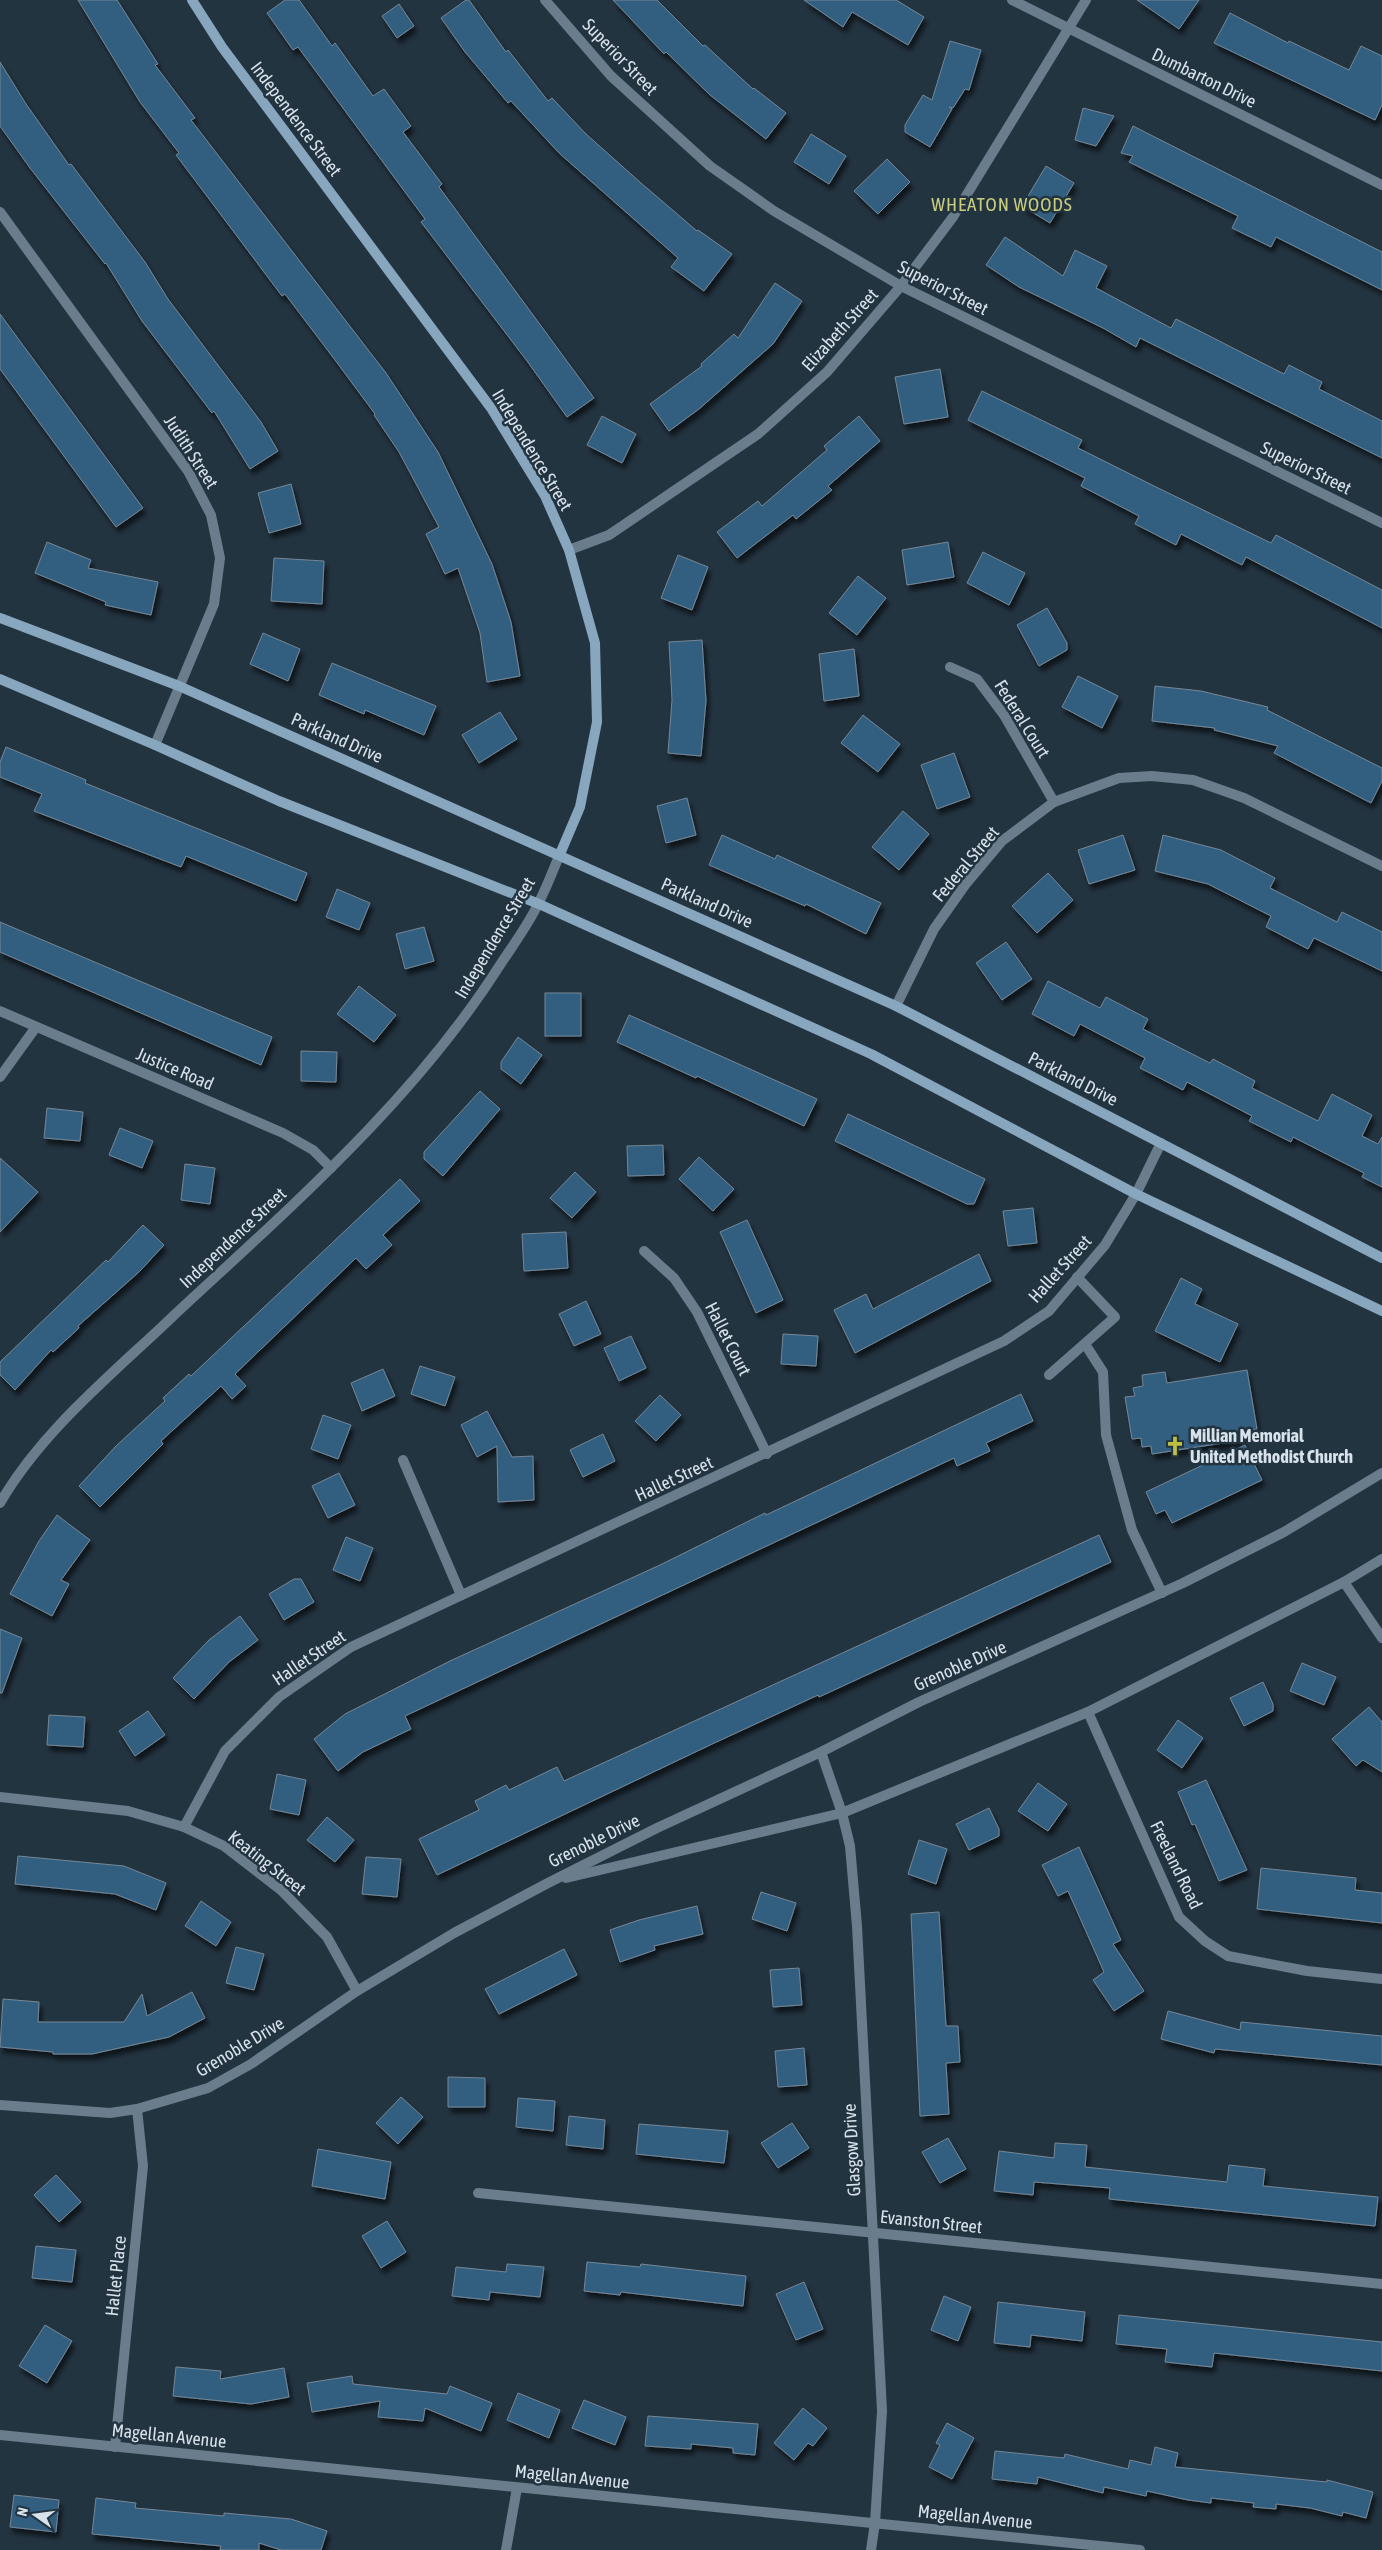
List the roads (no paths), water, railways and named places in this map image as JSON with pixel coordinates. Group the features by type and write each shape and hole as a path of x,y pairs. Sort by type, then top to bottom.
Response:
{"street":[{"name":"Independence Street","path":"0,1503 10,1487 66,1417 331,1168 421,1073 472,1008 538,904 560,854 580,807 597,722 595,643 569,550 545,496 491,408 222,47 192,0"},
{"name":"Superior Street","path":"545,0 611,76 710,166 774,212 901,286 1382,523"},
{"name":"Dumbarton Drive","path":"1012,0 1382,185"},
{"name":"Elizabeth Street","path":"569,550 609,535 758,434 827,372 901,286 952,217 1086,0"},
{"name":"Judith Street","path":"0,212 188,471 211,515 220,558 214,604 155,745"},
{"name":"Parkland Drive","path":"0,618 179,686 560,854 896,1006 1382,1258"},
{"name":"Federal Court","path":"950,668 977,679 1004,715 1054,802"},
{"path":"0,679 155,745 278,801 538,904 872,1054 1136,1194 1382,1311"},
{"name":"Federal Street","path":"896,1006 934,929 965,885 1002,842 1054,802 1120,778 1152,776 1193,780 1244,798 1382,866"},
{"name":"Justice Road","path":"0,1012 283,1133 313,1150 331,1168"},
{"path":"0,1077 36,1027"},
{"name":"Hallet Street","path":"184,1827 225,1751 279,1697 351,1647 767,1454 1004,1341 1049,1311 1105,1245 1136,1194 1162,1143"},
{"name":"Hallet Court","path":"644,1251 674,1278 697,1312 767,1454"},
{"path":"1049,1375 1115,1317 1077,1278"},
{"path":"1085,1344 1103,1372 1106,1435 1132,1530 1162,1593"},
{"path":"404,1460 461,1596"},
{"name":"Grenoble Drive","path":"0,2105 110,2113 137,2109 208,2088 251,2064 357,1991 454,1933 548,1883 657,1828 821,1752 919,1702 1162,1593 1284,1532 1382,1473"},
{"name":"Grenoble Drive","path":"548,1883 842,1813 1088,1712 1344,1582 1382,1559"},
{"path":"1344,1582 1382,1638"},
{"name":"Freeland Road","path":"1088,1712 1179,1917 1205,1941 1228,1956 1307,1971 1382,1979"},
{"name":"Glasgow Drive","path":"821,1752 842,1813 850,1846 857,1926 882,2411 875,2523 871,2550"},
{"name":"Keating Street","path":"0,1797 128,1811 184,1827 224,1846 282,1890 328,1938 357,1991"},
{"name":"Hallet Place","path":"115,2447 143,2166 137,2109"},
{"name":"Evanston Street","path":"478,2193 1382,2284"},
{"name":"Magellan Avenue","path":"0,2435 1140,2550"},
{"path":"506,2550 518,2488"}],"place":[{"name":"Millian Memorial United Methodist Church","path":"1175,1446"}],"district":[{"name":"WHEATON WOODS","path":"1002,204"}]}
